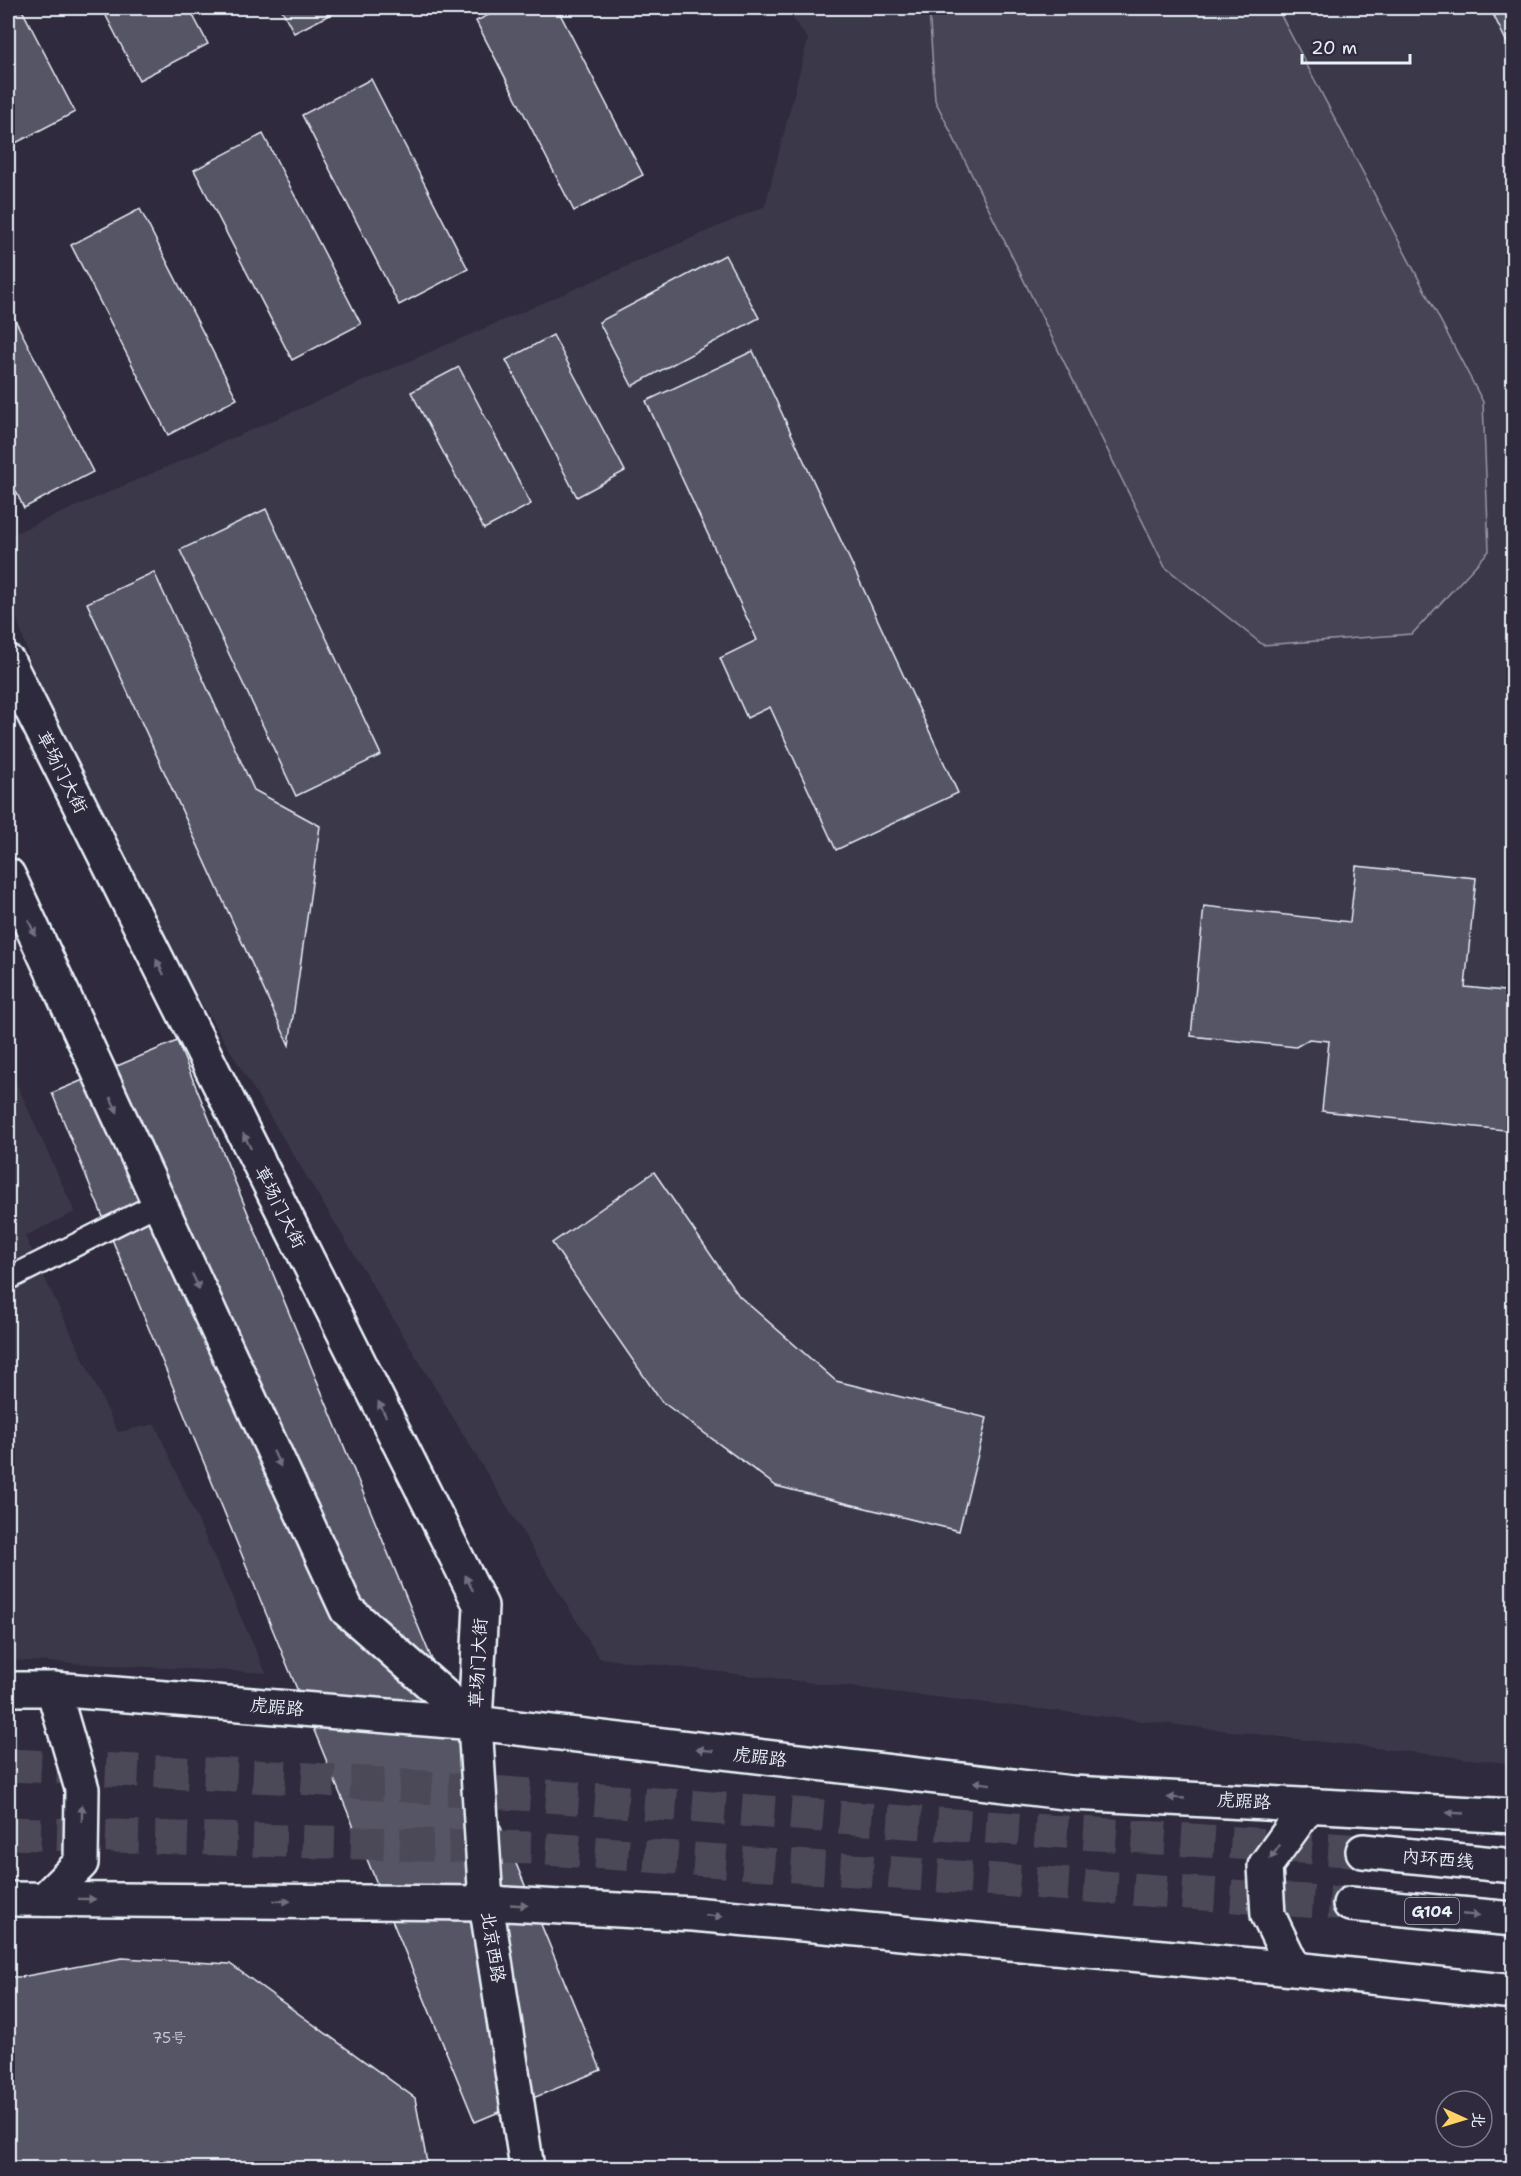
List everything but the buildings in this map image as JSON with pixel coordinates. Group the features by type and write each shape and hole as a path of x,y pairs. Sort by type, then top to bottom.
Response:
{"main road":[{"name":"草场门大街","path":"8,662 481,1606 475,1723"},
{"name":"草场门大街","path":"8,875 347,1610 475,1723"},
{"name":"虎踞路","path":"8,1689 53,1689 475,1723 1072,1793 1514,1816"},
{"path":"45,1899 81,1863 82,1789 53,1689"},
{"name":"北京西路","path":"475,1723 486,1903 527,2169"},
{"path":"1294,1969 1268,1915 1265,1866 1309,1804"},
{"name":"内环西线","path":"1363,1851 1514,1866"},
{"path":"8,1899 486,1903 693,1914 1294,1969 1514,1992"},
{"name":"G104","path":"1350,1904 1514,1918"}],"lane":[{"path":"8,1279 159,1203"}],"shaded area":[{"path":"785,8 1513,8 1513,1764 599,1658 67,782 8,589 8,536 765,206 808,39"},
{"path":"929,8 1277,8 1483,402 1489,551 1412,634 1263,645 1165,567 935,100"},
{"path":"8,1065 75,1212 25,1236 118,1432 155,1424 266,1673 8,1660"}],"tunnel":[{"path":"8,1765 296,1778 907,1822 1363,1851"},
{"path":"8,1833 532,1848 1350,1904"}]}
